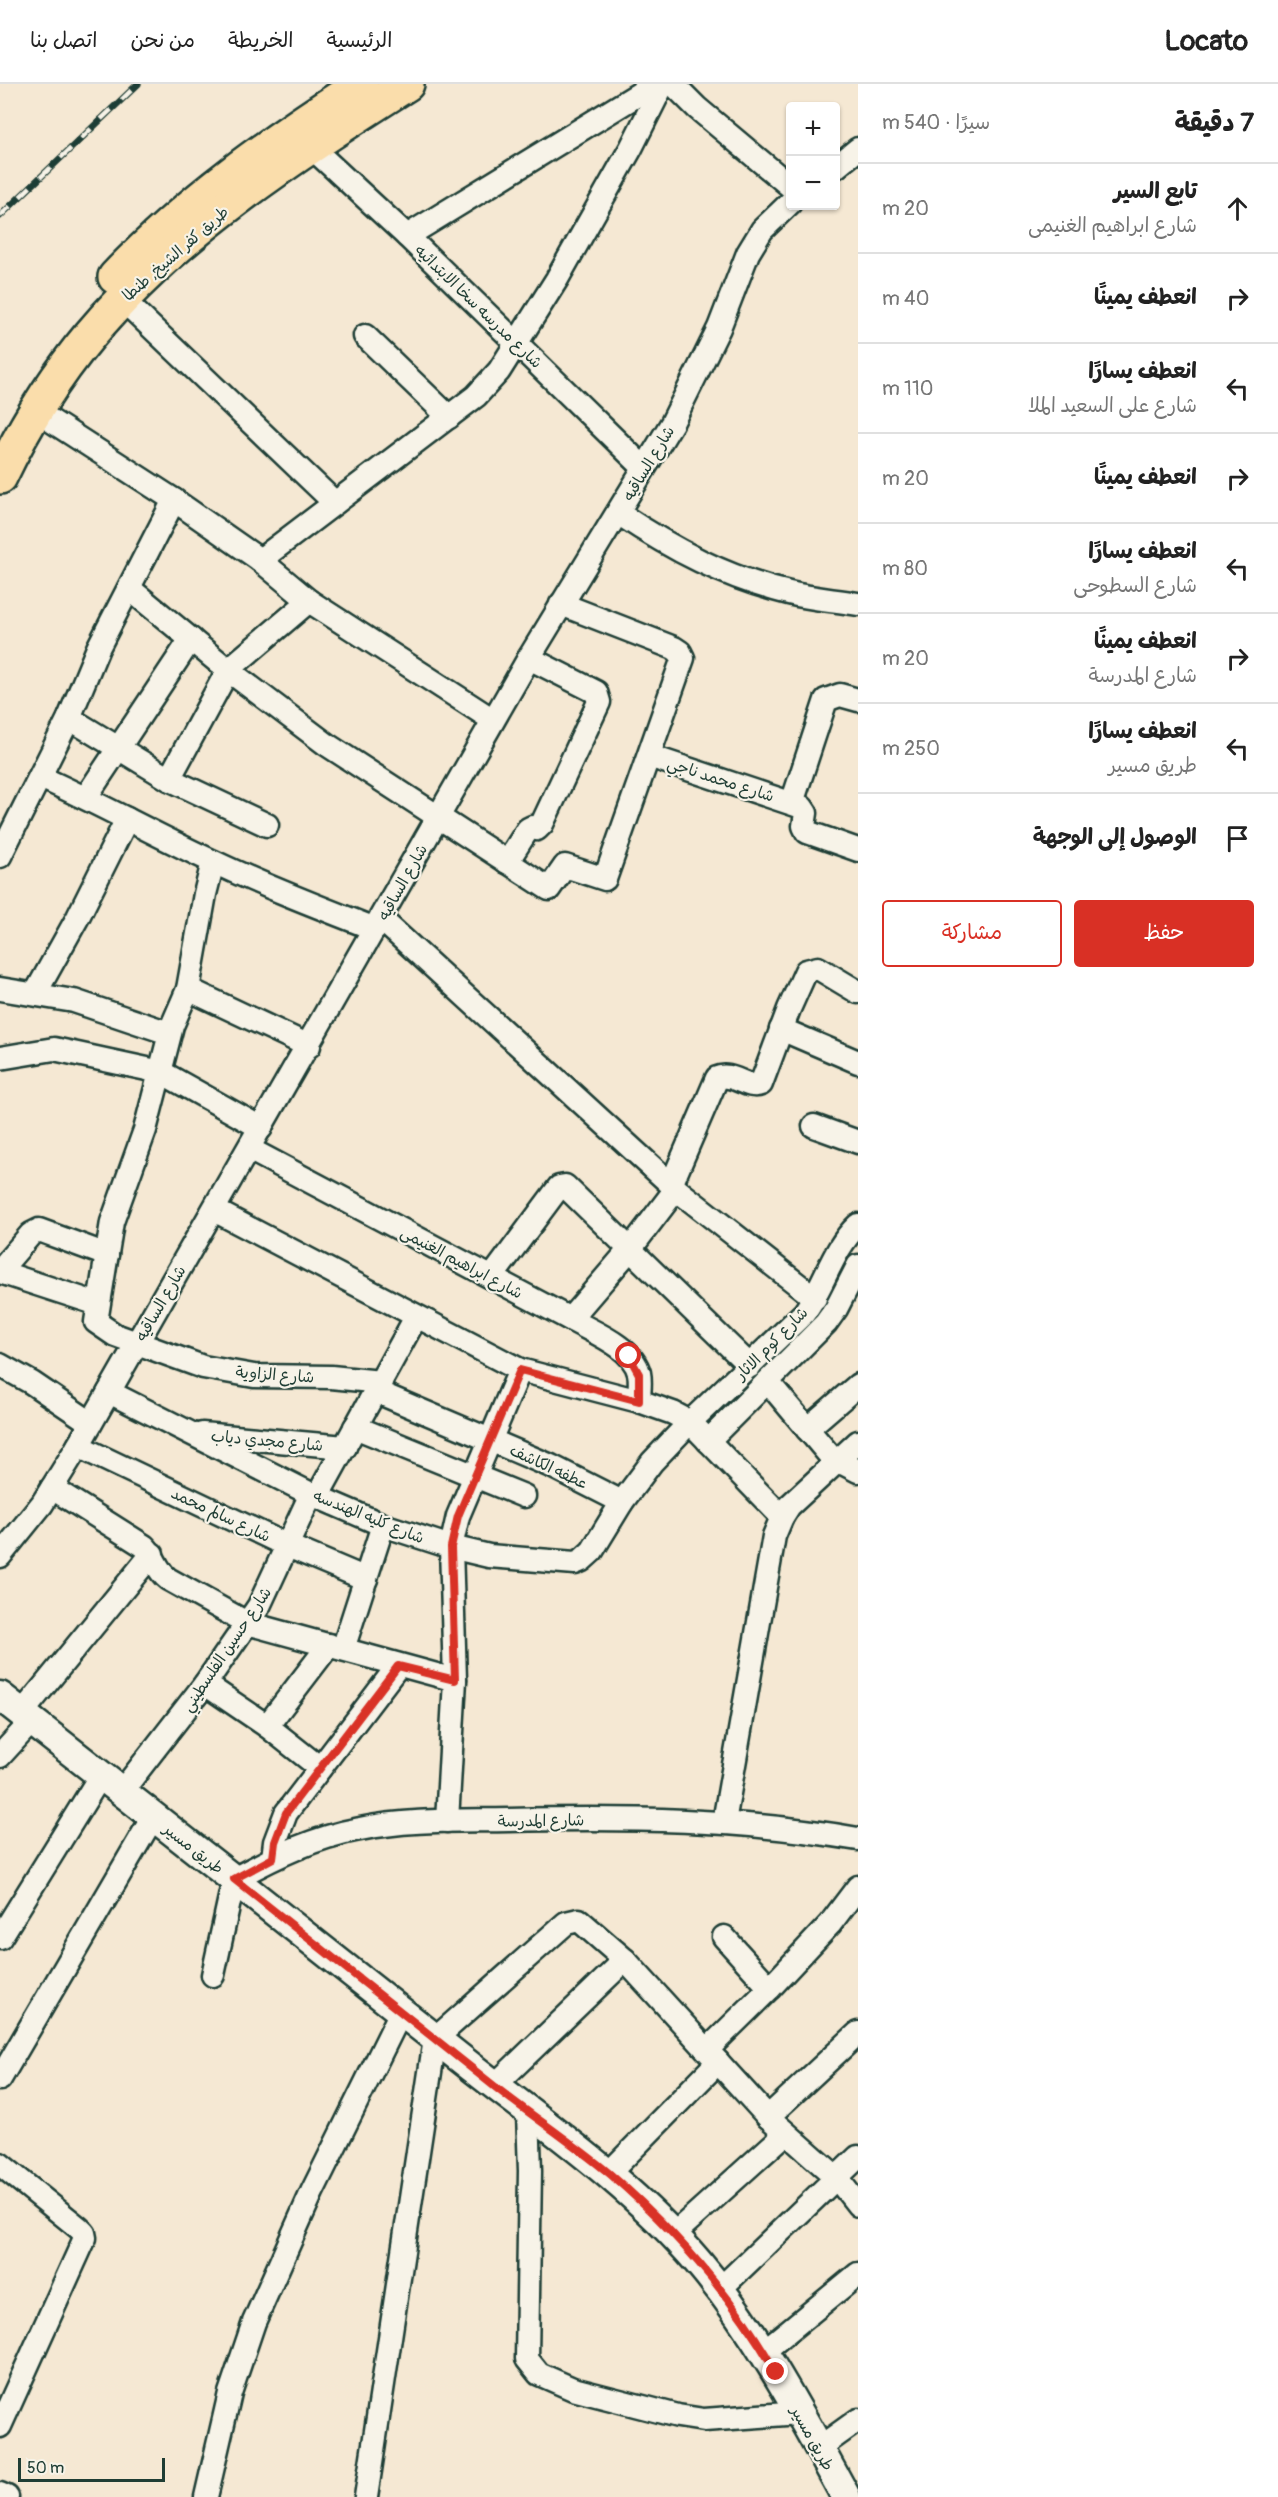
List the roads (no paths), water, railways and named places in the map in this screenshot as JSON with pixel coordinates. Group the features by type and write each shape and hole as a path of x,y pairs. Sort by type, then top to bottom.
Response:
{"main road":[{"name":"طريق كفر الشيخ, طنطا","path":"0,427 44,358 73,322 163,229 258,152 361,84"},
{"name":"طريق كفر الشيخ, طنطا","path":"0,477 36,411 76,353 122,299 217,216 310,146 407,84"}],"street":[{"path":"407,236 655,84"},
{"path":"260,560 476,396 491,380 517,343 595,214 663,84"},
{"path":"674,84 697,108 786,183"},
{"name":"شارع مدرسه سخا الابتدائيه","path":"310,146 407,236 644,468"},
{"path":"840,164 858,149"},
{"name":"شارع الساقيه","path":"0,1556 31,1519 52,1488 138,1343 493,720 672,423 719,328 748,253 762,231 786,206"},
{"path":"122,299 335,503"},
{"path":"365,336 449,417"},
{"path":"36,411 174,500 260,560 309,601 493,720"},
{"path":"0,856 69,718 98,648 174,500"},
{"path":"618,513 679,551 745,581 791,594 857,603"},
{"path":"130,589 228,670 326,744 549,889 566,866 605,880 683,658 680,652 561,604"},
{"path":"170,779 228,670 309,601"},
{"path":"86,797 191,639"},
{"path":"507,862 528,829 537,828 542,824 599,702 596,692 529,658"},
{"path":"858,700 840,695 826,700 792,803 805,809 804,826 807,832 858,850"},
{"path":"69,718 170,779 267,825"},
{"name":"شارع محمد ناجي","path":"649,756 792,803"},
{"path":"40,777 86,797 213,862 281,892 378,924 674,1187 815,1298"},
{"path":"35,994 78,917 127,819"},
{"path":"107,1255 39,1230 31,1234 0,1271 98,1304 107,1255 112,1222 145,1130 169,1033 188,989 213,862"},
{"path":"570,1318 631,1248 674,1187 717,1078 721,1075 754,1086 761,1084 803,975 810,968 822,970 858,992"},
{"path":"188,989 309,1046"},
{"path":"0,990 35,994 94,1007 169,1033"},
{"path":"781,1029 858,1062"},
{"path":"0,1058 54,1049 161,1072 261,1128"},
{"path":"814,1126 858,1142"},
{"name":"شارع ابراهيم الغنيمى","path":"249,1149 570,1318 629,1356 639,1374 639,1401"},
{"path":"492,1277 556,1191 565,1186 750,1366"},
{"path":"214,1210 520,1370 639,1401 673,1413 690,1422 782,1516"},
{"name":"شارع كوم الاثار","path":"690,1422 792,1326 815,1298 834,1256 858,1225"},
{"name":"شارع كوم الاثار","path":"708,1441 851,1300 858,1266"},
{"name":"شارع الزاوية","path":"98,1304 95,1320 115,1335 203,1367 254,1376 331,1377 378,1386"},
{"name":"شارع حسين الفلسطيني","path":"0,1938 111,1783 204,1684 247,1623 263,1598 314,1495 350,1437 416,1317"},
{"path":"0,1365 32,1383 91,1423"},
{"path":"447,1821 455,1680 451,1547 458,1516 520,1370"},
{"path":"768,1382 836,1461 858,1471"},
{"path":"807,1429 858,1384"},
{"name":"عطفه الكاشف","path":"378,1386 490,1440 551,1466 622,1502"},
{"name":"شارع كليه الهندسه","path":"109,1392 314,1495 383,1525 451,1547 499,1557 575,1563 592,1551 622,1502 652,1462 690,1422"},
{"name":"شارع مجدي دياب","path":"189,1433 350,1437 474,1476 524,1496"},
{"path":"723,1822 774,1536 782,1516 858,1442"},
{"name":"شارع سالم محمد","path":"78,1446 288,1546 366,1579"},
{"path":"52,1488 152,1554 159,1570 168,1579 247,1623 455,1680"},
{"path":"267,1726 336,1647 366,1579 383,1525"},
{"path":"0,1756 27,1717 152,1554"},
{"path":"273,1858 275,1842 286,1813 398,1666"},
{"path":"204,1684 267,1726 320,1768"},
{"name":"طريق مسير","path":"0,1696 494,2086 609,2173 673,2235 720,2289 764,2351 846,2497"},
{"path":"0,2079 153,1816"},
{"name":"شارع المدرسة","path":"234,1879 273,1858 315,1841 358,1829 402,1822 585,1819 723,1822 795,1829 858,1839"},
{"path":"213,1975 234,1879"},
{"path":"609,2173 770,1988 830,1924 858,1887"},
{"path":"366,2497 435,2039 568,1922 579,1920 625,1960 768,2117 836,2177 858,2205"},
{"path":"724,1937 770,1988"},
{"path":"494,2086 625,1960"},
{"path":"206,2497 230,2393 254,2322 307,2202 401,2012"},
{"path":"768,2117 858,2033"},
{"path":"528,2112 530,2171 527,2359 531,2366 539,2374 573,2389 678,2416 704,2420 800,2414"},
{"path":"673,2235 785,2134"},
{"path":"720,2289 858,2157"},
{"path":"0,2164 79,2228 85,2238 0,2426"},
{"path":"764,2351 858,2274"},
{"path":"819,2448 858,2420"},
{"path":"0,2494 7,2497"}],"railway":[{"path":"0,216 138,84"}]}
